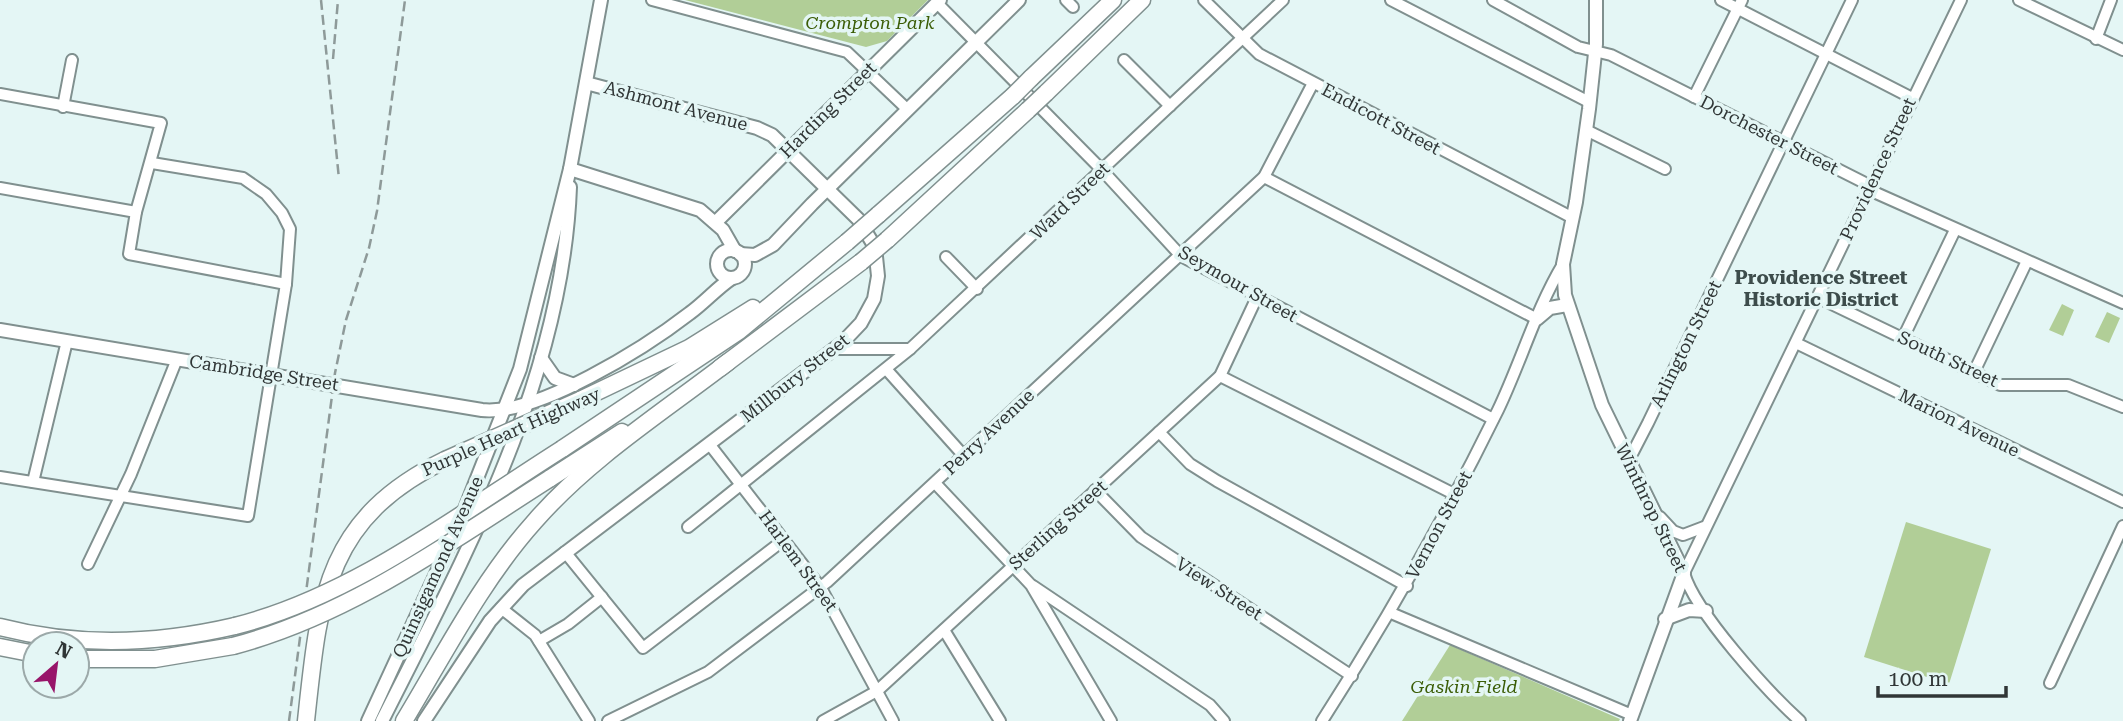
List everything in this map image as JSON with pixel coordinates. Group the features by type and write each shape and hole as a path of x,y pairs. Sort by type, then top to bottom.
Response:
{"highway":[{"path":"0,627 50,636 122,641 204,633 263,619 333,591 562,449 739,331 878,215 1013,96 1113,0"},
{"path":"404,721 484,588 535,520 560,495 887,240 1142,0"},
{"name":"Purple Heart Highway","path":"306,721 322,606 344,547 379,503 399,486 445,460 577,393 659,364 724,328 846,242"},
{"path":"91,659 155,659 233,646 306,624 365,595 549,480 728,362"},
{"path":"0,647 21,651"}],"main road":[{"name":"Quinsigamond Avenue","path":"368,721 454,536 505,411 529,339 558,209 570,169 601,0"},
{"path":"720,256 727,251 755,255 766,252 1019,0"},
{"path":"1563,264 1586,130 1595,51 1596,0"},
{"name":"Harding Street","path":"716,222 939,1"},
{"name":"Ashmont Avenue","path":"586,83 757,128 772,135 828,189"},
{"name":"Quinsigamond Avenue","path":"382,721 482,518 527,405 541,358 565,244 570,169"},
{"path":"570,169 688,205 716,222 745,262 744,269 732,278 719,270"},
{"name":"Millbury Street","path":"424,721 501,608 536,573 710,445 856,330 871,307 878,284 875,247 866,229 828,189"},
{"path":"705,300 719,270 716,222"},
{"name":"Winthrop Street","path":"1563,264 1567,305 1602,405 1643,495 1657,515 1684,573"},
{"name":"Cambridge Street","path":"0,330 272,373 482,410 505,411 577,393 681,319 732,278"},
{"path":"1537,319 1550,308 1567,305"},
{"path":"541,358 555,379 577,393"},
{"name":"Providence Street","path":"1631,718 1684,573"},
{"path":"1665,619 1689,610 1706,611"}],"street":[{"path":"652,0 847,52 908,110"},
{"name":"Endicott Street","path":"1204,0 1259,54 1573,218"},
{"name":"Ward Street","path":"688,527 910,349 1283,0"},
{"path":"1391,0 1589,102"},
{"name":"Dorchester Street","path":"1493,0 1578,47 1611,55 1955,230 2123,303"},
{"path":"1721,0 1740,4 1826,54 1912,98"},
{"name":"Arlington Street","path":"1626,459 1633,452 1648,423 1852,0"},
{"name":"Providence Street","path":"1684,573 1961,0"},
{"path":"2019,0 2123,51"},
{"path":"2095,38 2111,0"},
{"name":"Seymour Street","path":"939,1 1181,256 1493,419"},
{"path":"1694,97 1740,4"},
{"path":"63,107 72,60"},
{"path":"1124,60 1170,106"},
{"name":"Perry Avenue","path":"608,721 708,672 821,587 1264,177 1313,83"},
{"path":"0,94 161,123 152,163 136,212 130,254 286,284"},
{"path":"1586,130 1665,169"},
{"path":"0,477 248,516 286,284 290,229 282,213 266,194 243,178 152,163"},
{"path":"1264,177 1537,319"},
{"path":"0,188 136,212"},
{"path":"1903,338 1955,230"},
{"path":"946,257 977,289"},
{"path":"1974,372 2027,261"},
{"name":"Vernon Street","path":"1322,721 1407,586 1455,495 1493,419 1563,264"},
{"name":"Sterling Street","path":"822,721 877,691 1220,376 1257,297"},
{"name":"South Street","path":"1819,298 2000,385 2068,385 2123,407"},
{"path":"33,482 67,341"},
{"name":"Marion Avenue","path":"1796,343 2123,502"},
{"path":"835,349 910,349"},
{"path":"88,564 121,494 177,359"},
{"path":"886,369 964,456"},
{"path":"1220,376 1455,495"},
{"path":"1158,432 1190,464 1407,586"},
{"name":"Harlem Street","path":"710,445 821,587 893,721"},
{"path":"935,482 1031,585 1111,721"},
{"name":"View Street","path":"1095,490 1141,537 1352,676"},
{"path":"1657,515 1681,535 1704,527"},
{"path":"2050,683 2123,526"},
{"path":"565,552 643,648 785,539"},
{"name":"Winthrop Street","path":"1684,573 1688,586 1706,611 1800,721"},
{"path":"1031,585 1210,705 1224,721"},
{"path":"539,641 568,624 602,597"},
{"path":"501,608 539,641 589,721"},
{"path":"1391,613 1631,718"},
{"path":"944,630 1000,721"}],"green space":[{"name":"Crompton Park","path":"685,0 928,0 887,41 866,47"},
{"path":"2062,304 2074,310 2063,336 2049,330"},
{"path":"2107,312 2120,318 2109,343 2095,337"},
{"path":"1906,522 1991,549 1949,684 1864,657"},
{"name":"Gaskin Field","path":"1450,645 1620,719 1402,721"}],"railway":[{"path":"321,0 339,179"},
{"path":"333,59 338,0"},
{"path":"289,721 335,373 346,320 369,248 377,211 405,0"}],"district":[{"name":"Providence Street Historic District","path":"1821,288"}]}
